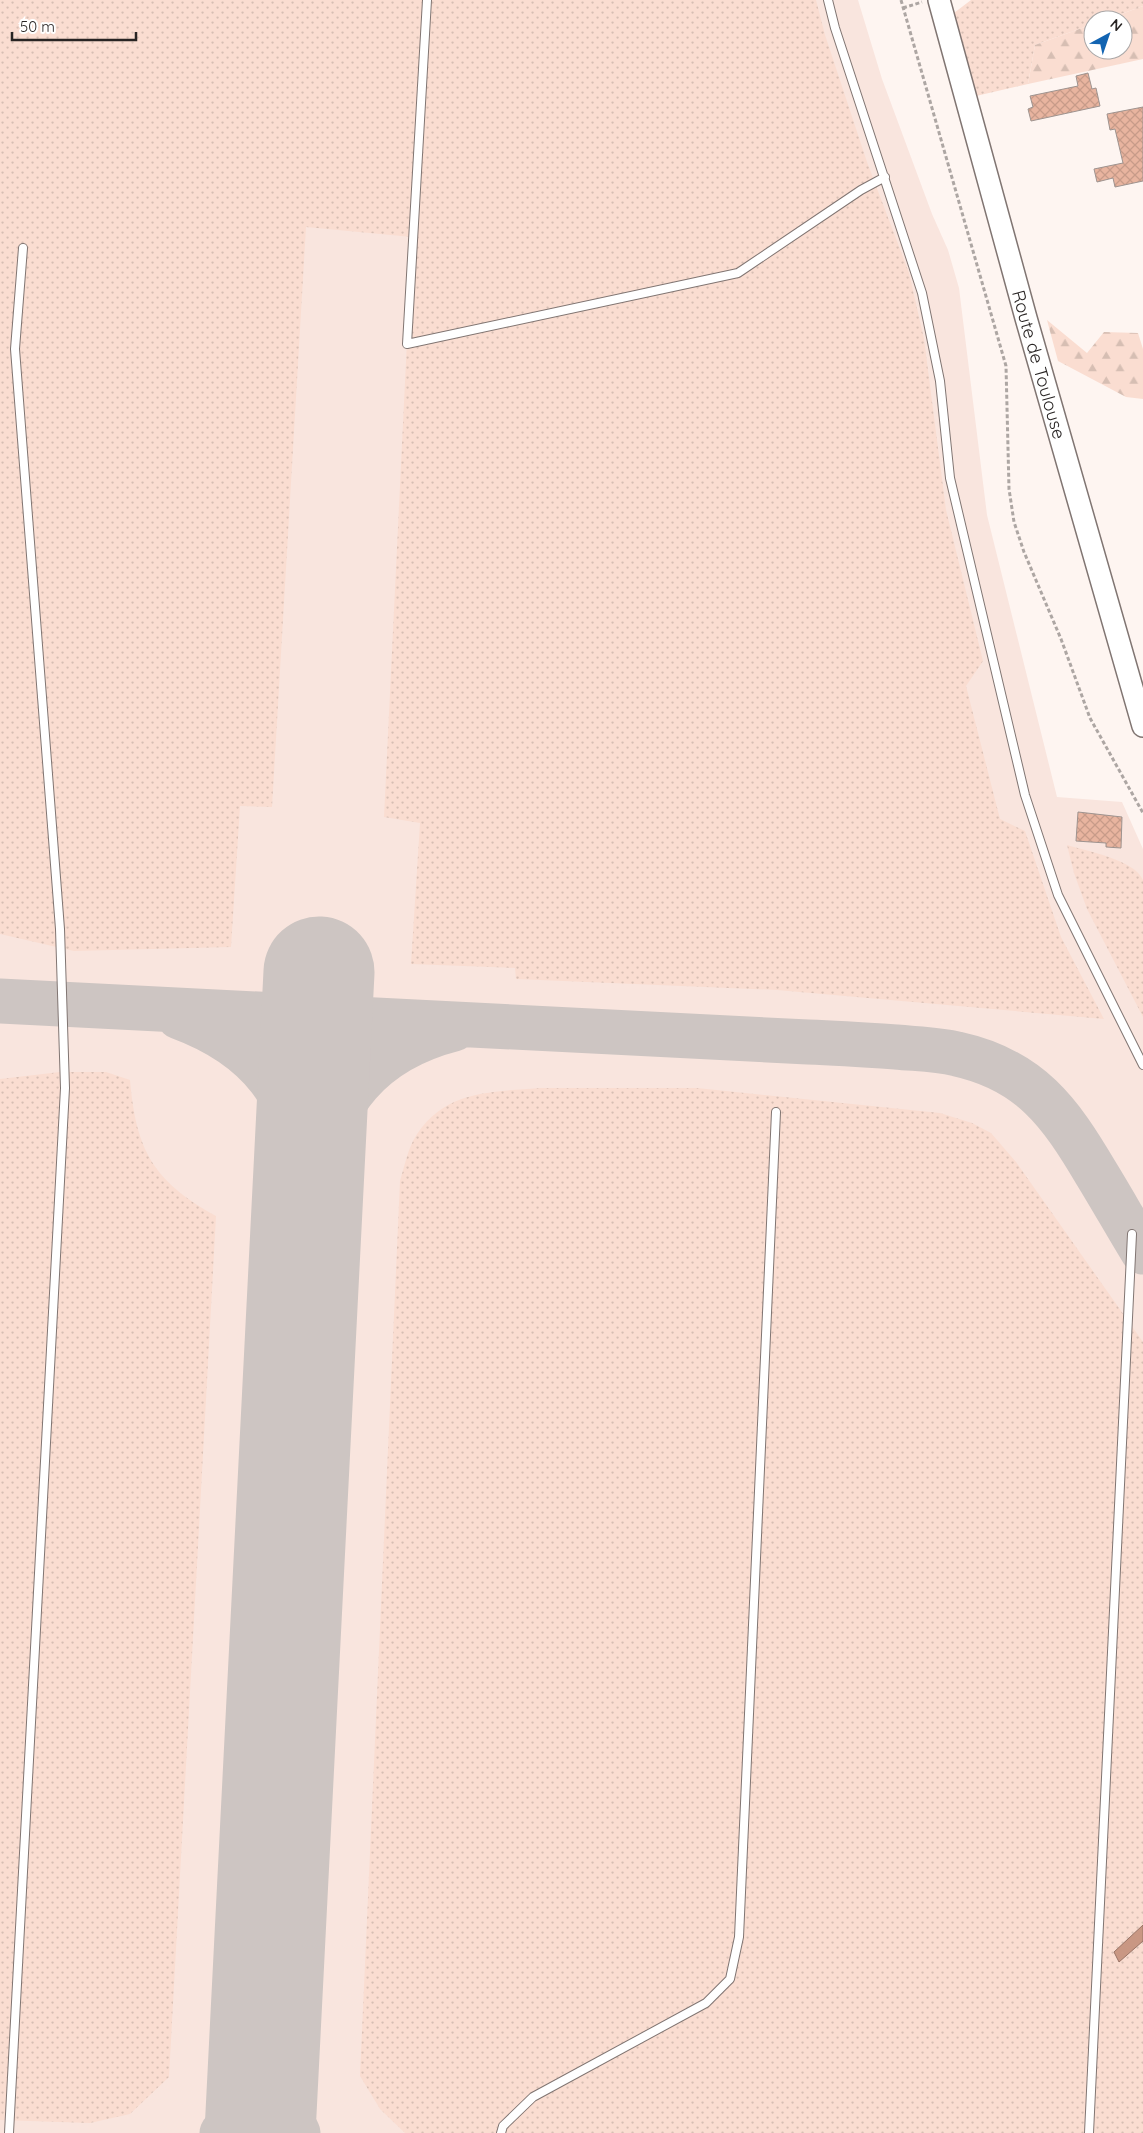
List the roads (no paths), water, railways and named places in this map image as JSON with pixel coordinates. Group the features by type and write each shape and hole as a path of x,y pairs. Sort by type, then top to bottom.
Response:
{"main road":[{"name":"Route de Toulouse","path":"938,0 1026,318 1143,726"}],"lane":[{"path":"427,0 407,344 738,273 861,190 885,177"},
{"path":"828,0 835,28 922,293 940,381 950,478 1024,795 1058,895 1143,1065"},
{"path":"9,2133 65,1088 60,929 15,349 23,248"},
{"path":"501,2133 503,2126 533,2096 706,2002 730,1979 739,1937 776,1112"},
{"path":"1089,2133 1132,1234"}]}
